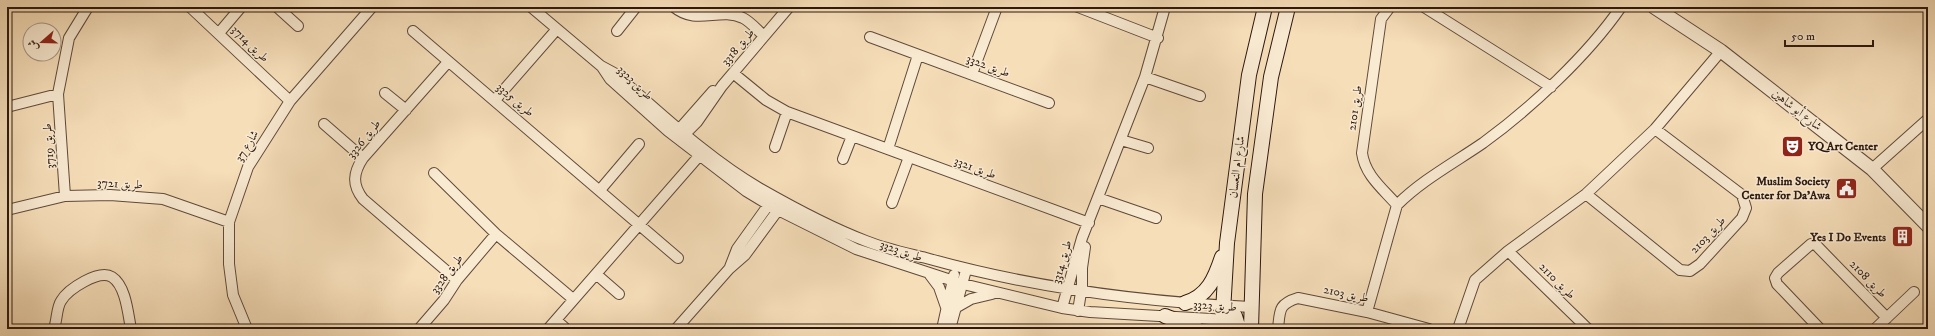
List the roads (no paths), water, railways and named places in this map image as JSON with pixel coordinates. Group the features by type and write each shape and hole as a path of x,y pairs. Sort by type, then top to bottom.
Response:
{"main road":[{"name":"شارع ام النعسان","path":"1223,318 1227,243 1249,75 1265,7"},
{"name":"شارع ام النعسان","path":"1244,325 1251,307 1255,194 1271,77 1288,7"},
{"path":"1186,303 1200,297 1210,286 1227,243"},
{"path":"1223,318 1232,312 1244,325"},
{"path":"1165,316 1197,329"}],"street":[{"name":"طريق 3719","path":"65,196 58,94 69,38 88,7"},
{"name":"طريق 3714","path":"190,7 290,101"},
{"path":"219,33 241,7"},
{"path":"277,7 298,26"},
{"name":"شارع 37","path":"246,329 233,295 229,264 229,222 248,167 290,101 372,7"},
{"name":"طريق 3323","path":"531,7 601,66 610,79 679,135 720,162 772,201"},
{"path":"617,31 636,7"},
{"path":"674,7 692,16 737,16 748,21 764,36"},
{"name":"طريق 3318","path":"679,135 697,122 722,86 789,7"},
{"path":"972,74 997,7"},
{"path":"1078,7 1158,38"},
{"name":"طريق 3314","path":"1062,308 1082,238 1145,77 1158,38 1165,7"},
{"name":"طريق 2101","path":"1390,7 1381,19 1362,152 1364,164 1369,174 1397,205"},
{"path":"1424,7 1551,87"},
{"path":"1367,312 1397,205 1408,193 1484,142 1551,87 1606,29 1621,7"},
{"name":"شارع أبو شاهين","path":"1654,7 1721,51 1872,169 1928,226"},
{"path":"495,100 557,29"},
{"name":"طريق 3325","path":"413,31 678,258"},
{"name":"طريق 3322","path":"870,37 1049,103"},
{"path":"1458,329 1475,280 1508,251 1586,194 1655,129 1721,51"},
{"path":"888,149 918,55"},
{"name":"طريق 3326","path":"448,62 363,158 356,170 354,178 358,193 457,280"},
{"name":"طريق 3321","path":"733,73 766,100 787,112 1089,223"},
{"path":"1145,77 1200,96"},
{"path":"385,93 406,110"},
{"path":"7,107 58,94"},
{"path":"775,147 787,112"},
{"path":"1872,169 1928,118"},
{"path":"324,124 363,158"},
{"name":"طريق 2103","path":"1586,194 1680,270 1690,271 1700,264 1742,218 1746,208 1742,195 1655,129"},
{"name":"طريق 3323","path":"679,135 699,156 772,201 856,249 930,275 996,293 1078,311 1223,318 1251,307"},
{"path":"843,160 852,136"},
{"path":"1121,140 1148,148"},
{"path":"600,190 639,144"},
{"path":"548,329 699,156"},
{"path":"892,203 909,157"},
{"path":"434,173 496,234 573,299"},
{"name":"طريق 3721","path":"7,210 65,196 110,194 163,199 229,222"},
{"path":"1098,198 1156,218"},
{"path":"729,269 737,249 772,201"},
{"path":"676,329 729,269 745,255 781,206"},
{"name":"طريق 3323","path":"781,206 888,249 961,268 1081,292 1186,303 1223,318"},
{"name":"طريق 3314","path":"1078,311 1081,292 1082,261 1089,223"},
{"name":"طريق 3328","path":"419,329 444,300 457,280 496,234"},
{"name":"طريق 2108","path":"1820,329 1777,284 1775,278 1811,244 1816,245 1887,318"},
{"name":"طريق 2110","path":"1508,251 1588,329"},
{"path":"950,329 952,281 961,268"},
{"path":"942,329 963,284 961,268"},
{"path":"596,274 619,294"},
{"path":"55,325 61,301 72,288 84,281 106,275 112,278 120,287 131,329"},
{"path":"930,275 952,307"},
{"name":"طريق 2108","path":"1875,329 1914,292"},
{"path":"952,307 977,297 996,293"},
{"name":"طريق 2103","path":"1278,329 1280,308 1287,301 1298,298 1367,312 1429,329"},
{"path":"556,320 566,329"}],"place":[{"name":"YQ Art Center","path":"1792,146"},
{"name":"Muslim Society Center for Da'Awa","path":"1846,188"},
{"name":"Yes I Do Events","path":"1902,237"}]}
